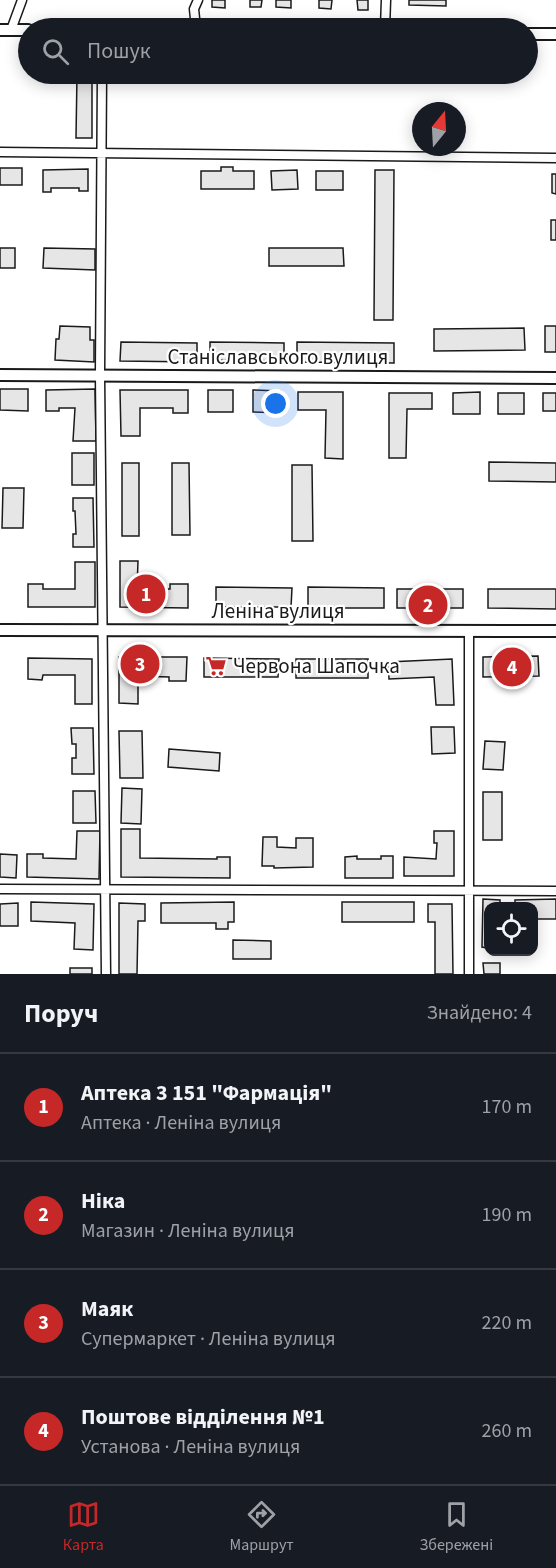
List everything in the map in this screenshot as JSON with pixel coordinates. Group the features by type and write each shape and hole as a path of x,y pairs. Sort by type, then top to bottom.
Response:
{"street":[{"path":"6,30 22,0"},
{"path":"195,18 194,9 198,0"},
{"path":"385,18 386,0"},
{"path":"538,34 556,34"},
{"path":"102,84 100,375 106,974"},
{"path":"0,152 556,158"},
{"name":"Станіславського вулиця","path":"0,375 556,378"},
{"name":"Леніна вулиця","path":"0,630 556,630"},
{"path":"469,631 469,974"},
{"path":"0,889 556,891"}],"building":[{"path":"212,0 225,0 225,8 212,7"},
{"path":"250,0 262,0 261,7 250,7"},
{"path":"276,0 291,0 291,8 276,7"},
{"path":"319,0 332,0 331,9 319,8"},
{"path":"357,0 368,0 368,10 358,10"},
{"path":"409,0 446,0 446,6 409,5"},
{"path":"77,84 92,84 92,138 76,138"},
{"path":"221,167 233,167 233,171 254,171 254,189 201,189 201,171 221,171"},
{"path":"0,168 22,168 22,185 0,185"},
{"path":"88,169 88,191 79,191 79,188 51,188 51,192 43,192 43,170"},
{"path":"297,170 298,189 272,190 271,171"},
{"path":"375,170 394,170 393,320 374,320"},
{"path":"316,171 343,171 343,190 316,190"},
{"path":"552,174 556,174 556,194 552,193"},
{"path":"551,220 556,220 556,240 551,240"},
{"path":"0,248 15,248 15,268 0,268"},
{"path":"44,248 95,249 95,270 43,268"},
{"path":"269,248 343,248 344,266 269,266"},
{"path":"60,326 90,327 90,340 94,340 94,362 55,360 56,339 59,339"},
{"path":"545,326 556,326 556,352 545,352"},
{"path":"524,328 525,350 434,351 434,329"},
{"path":"121,342 197,343 197,362 120,361"},
{"path":"210,342 284,343 284,361 210,360"},
{"path":"297,342 394,343 394,363 297,362"},
{"path":"0,389 28,389 28,411 0,410"},
{"path":"95,389 96,441 73,441 75,408 46,411 46,390"},
{"path":"120,390 188,390 188,413 173,413 173,408 140,408 140,436 121,436"},
{"path":"208,390 233,390 233,412 208,412"},
{"path":"253,390 281,391 281,413 253,412"},
{"path":"298,392 343,392 343,459 325,458 326,410 298,410"},
{"path":"480,392 480,414 453,414 453,393"},
{"path":"389,393 432,393 432,409 407,409 406,458 389,458"},
{"path":"498,393 524,393 524,414 498,414"},
{"path":"543,393 556,393 556,411 543,411"},
{"path":"72,453 94,453 94,485 72,485"},
{"path":"489,462 556,463 556,482 489,481"},
{"path":"122,463 139,463 139,536 122,536"},
{"path":"172,463 189,463 190,535 172,535"},
{"path":"292,465 312,465 313,541 292,541"},
{"path":"3,488 24,488 23,528 2,528"},
{"path":"73,498 93,498 94,547 73,547 73,534 76,534"},
{"path":"120,561 138,561 137,589 170,589 170,584 188,584 188,608 120,607"},
{"path":"75,562 95,562 95,607 28,607 28,584 43,584 43,589 75,589"},
{"path":"216,587 292,588 291,607 216,607"},
{"path":"308,587 384,588 384,608 308,608"},
{"path":"397,589 463,589 463,608 397,608"},
{"path":"488,589 556,589 556,609 488,608"},
{"path":"538,656 539,676 483,677 483,657"},
{"path":"119,657 187,657 186,681 169,681 169,677 138,676 138,704 119,703"},
{"path":"28,658 92,659 92,704 75,704 75,675 43,675 42,680 28,679"},
{"path":"204,658 279,659 278,677 204,677"},
{"path":"296,659 368,659 368,678 296,678"},
{"path":"452,659 454,705 436,705 434,677 389,679 388,662"},
{"path":"431,727 454,727 455,753 432,754"},
{"path":"71,728 93,728 94,774 72,774 72,758 76,758 76,744 72,744"},
{"path":"119,731 142,731 143,778 120,778"},
{"path":"485,741 505,742 503,770 483,769"},
{"path":"169,749 220,753 219,771 168,767"},
{"path":"122,788 142,789 141,824 121,823"},
{"path":"73,791 95,791 96,823 73,823"},
{"path":"483,792 502,792 502,840 483,840"},
{"path":"121,829 140,829 140,858 217,859 217,857 230,857 230,878 121,877"},
{"path":"77,831 100,831 99,879 27,877 27,854 43,854 43,858 76,859"},
{"path":"434,831 454,831 454,876 404,876 404,857 436,859 437,843 434,843"},
{"path":"263,837 277,837 277,847 296,848 296,838 313,838 313,867 262,866"},
{"path":"0,854 17,855 16,878 0,877"},
{"path":"357,856 357,859 381,859 381,856 393,856 393,878 345,878 345,857"},
{"path":"483,899 500,900 500,902 484,902 484,947 482,947"},
{"path":"556,899 556,919 538,919 538,902 515,902 515,900"},
{"path":"31,902 94,904 93,950 74,949 75,923 31,921"},
{"path":"234,902 234,922 228,922 228,929 216,929 216,923 161,923 161,903"},
{"path":"342,902 414,902 414,922 342,922"},
{"path":"18,903 18,926 0,926 0,904"},
{"path":"119,903 145,904 145,921 138,921 137,974 119,974"},
{"path":"428,904 452,904 453,974 435,974 435,922 428,922"},
{"path":"233,940 271,941 271,959 233,959"},
{"path":"483,963 500,963 500,974 484,974"},
{"path":"70,968 92,968 92,974 70,974"}],"place":[{"name":"Аптека 3 151 \"Фармація\"","path":"146,594"},
{"name":"Ніка","path":"428,605"},
{"name":"Маяк","path":"140,664"},
{"name":"Червона Шапочка","path":"216,666"},
{"name":"Поштове відділення №1","path":"512,667"}]}
